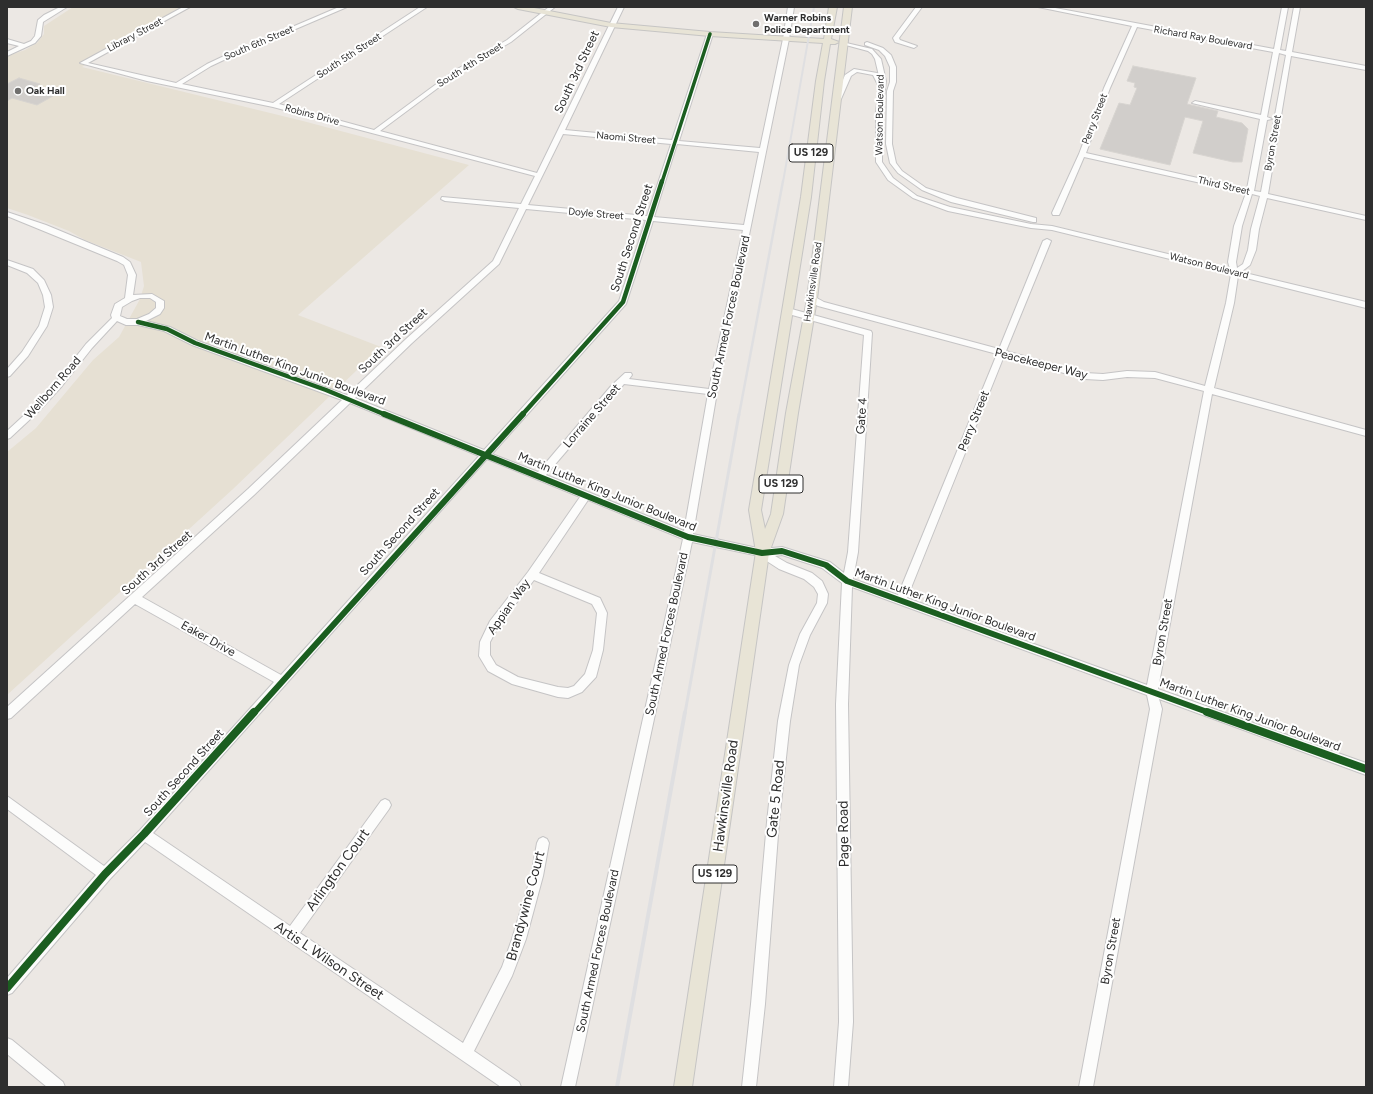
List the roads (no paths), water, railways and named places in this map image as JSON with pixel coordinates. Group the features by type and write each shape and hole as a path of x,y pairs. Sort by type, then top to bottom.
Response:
{"main road":[{"name":"Watson Boulevard","path":"518,7 611,25 710,34 844,43"},
{"name":"Hawkinsville Road","path":"762,553 755,510 806,197 811,144 833,7"},
{"name":"Hawkinsville Road","path":"683,1087 762,553 776,514 812,300 848,7"}],"street":[{"path":"7,54 33,42 38,36 39,26 42,19 64,7"},
{"path":"39,26 70,7"},
{"name":"Library Street","path":"83,63 186,7"},
{"name":"South 6th Street","path":"177,85 208,65 344,7"},
{"name":"South 5th Street","path":"274,105 424,7"},
{"name":"South 4th Street","path":"375,132 456,72 509,41 552,7"},
{"name":"South 3rd Street","path":"7,714 251,492 348,399 496,262 621,7"},
{"name":"South Armed Forces Boulevard","path":"568,1087 688,538 713,392 786,39 791,7"},
{"path":"914,46 897,41 896,38 919,7"},
{"name":"Richard Ray Boulevard","path":"1041,7 1366,68"},
{"name":"Byron Street","path":"1086,1087 1156,709 1152,691 1209,389 1230,303 1235,273 1232,262 1238,226 1250,191 1285,7"},
{"name":"Byron Street","path":"1235,273 1246,265 1252,250 1255,229 1268,176 1297,7"},
{"name":"Perry Street","path":"1056,213 1082,154 1107,88 1135,25"},
{"name":"South Second Street","path":"7,988 105,874 144,834 623,302 710,34"},
{"path":"7,41 25,46"},
{"name":"Watson Boulevard","path":"844,43 854,42 873,45 888,55 893,67 890,91 891,154 893,163 910,180 924,188 954,200 1032,219 1052,228"},
{"name":"Watson Boulevard","path":"844,43 870,50 874,53 881,70 883,81 879,112 879,162 890,179 915,197 948,209 1031,226 1052,228 1366,305"},
{"name":"Robins Drive","path":"83,63 147,79 274,105 538,175"},
{"path":"837,102 848,75 856,70 869,71 875,74 878,77 881,91"},
{"path":"1270,85 1283,88"},
{"path":"1195,103 1277,120"},
{"name":"Naomi Street","path":"561,132 763,150"},
{"name":"Third Street","path":"1082,154 1366,218"},
{"path":"1254,172 1268,176"},
{"name":"Doyle Street","path":"445,199 523,208 747,228"},
{"path":"7,214 43,227 120,259 127,264 133,280 146,295"},
{"name":"Perry Street","path":"901,601 1047,241"},
{"path":"7,262 30,271 41,282 47,295 50,307 43,326 25,354 7,374"},
{"path":"129,299 133,280"},
{"path":"97,339 116,318 115,315 118,306 129,299 146,295 160,300 160,308 157,312 145,320 138,322 126,322 116,318"},
{"name":"Peacekeeper Way","path":"812,300 821,304 1085,376 1103,377 1127,374 1155,375 1366,433"},
{"name":"Gate 4","path":"788,311 868,333 853,552 847,581"},
{"path":"157,312 167,329"},
{"path":"97,339 126,322"},
{"name":"Martin Luther King Junior Boulevard","path":"138,322 167,329 195,343 326,390 484,455 540,476 688,538 762,553 782,551 826,565 847,581 1366,770"},
{"name":"Wellborn Road","path":"7,436 36,409 59,384 89,346 97,339"},
{"name":"Lorraine Street","path":"540,476 614,388 626,378 713,392"},
{"name":"Appian Way","path":"532,575 596,601 602,614 598,650 590,677 578,689 568,693 558,692 516,681 492,668 484,656 485,642 494,624 532,575 586,496"},
{"name":"Gate 5 Road","path":"749,1087 758,1004 773,822 784,721 794,665 805,634 822,603 823,594 818,584 808,576 783,566 762,553"},
{"name":"Page Road","path":"841,1087 846,1022 842,704 847,581"},
{"name":"Eaker Drive","path":"134,598 282,681"},
{"path":"7,802 105,874"},
{"name":"Arlington Court","path":"291,935 385,805"},
{"name":"Artis L Wilson Street","path":"144,834 514,1087"},
{"name":"Brandywine Court","path":"465,1054 510,965 537,876 543,842"},
{"path":"7,1045 58,1087"}],"railway":[{"path":"783,182 814,7"},
{"path":"739,415 783,181"},
{"path":"685,713 739,414"},
{"path":"617,1087 685,712"}],"place":[{"name":"Warner Robins Police Department","path":"756,24"},
{"name":"Oak Hall","path":"18,91"}]}
